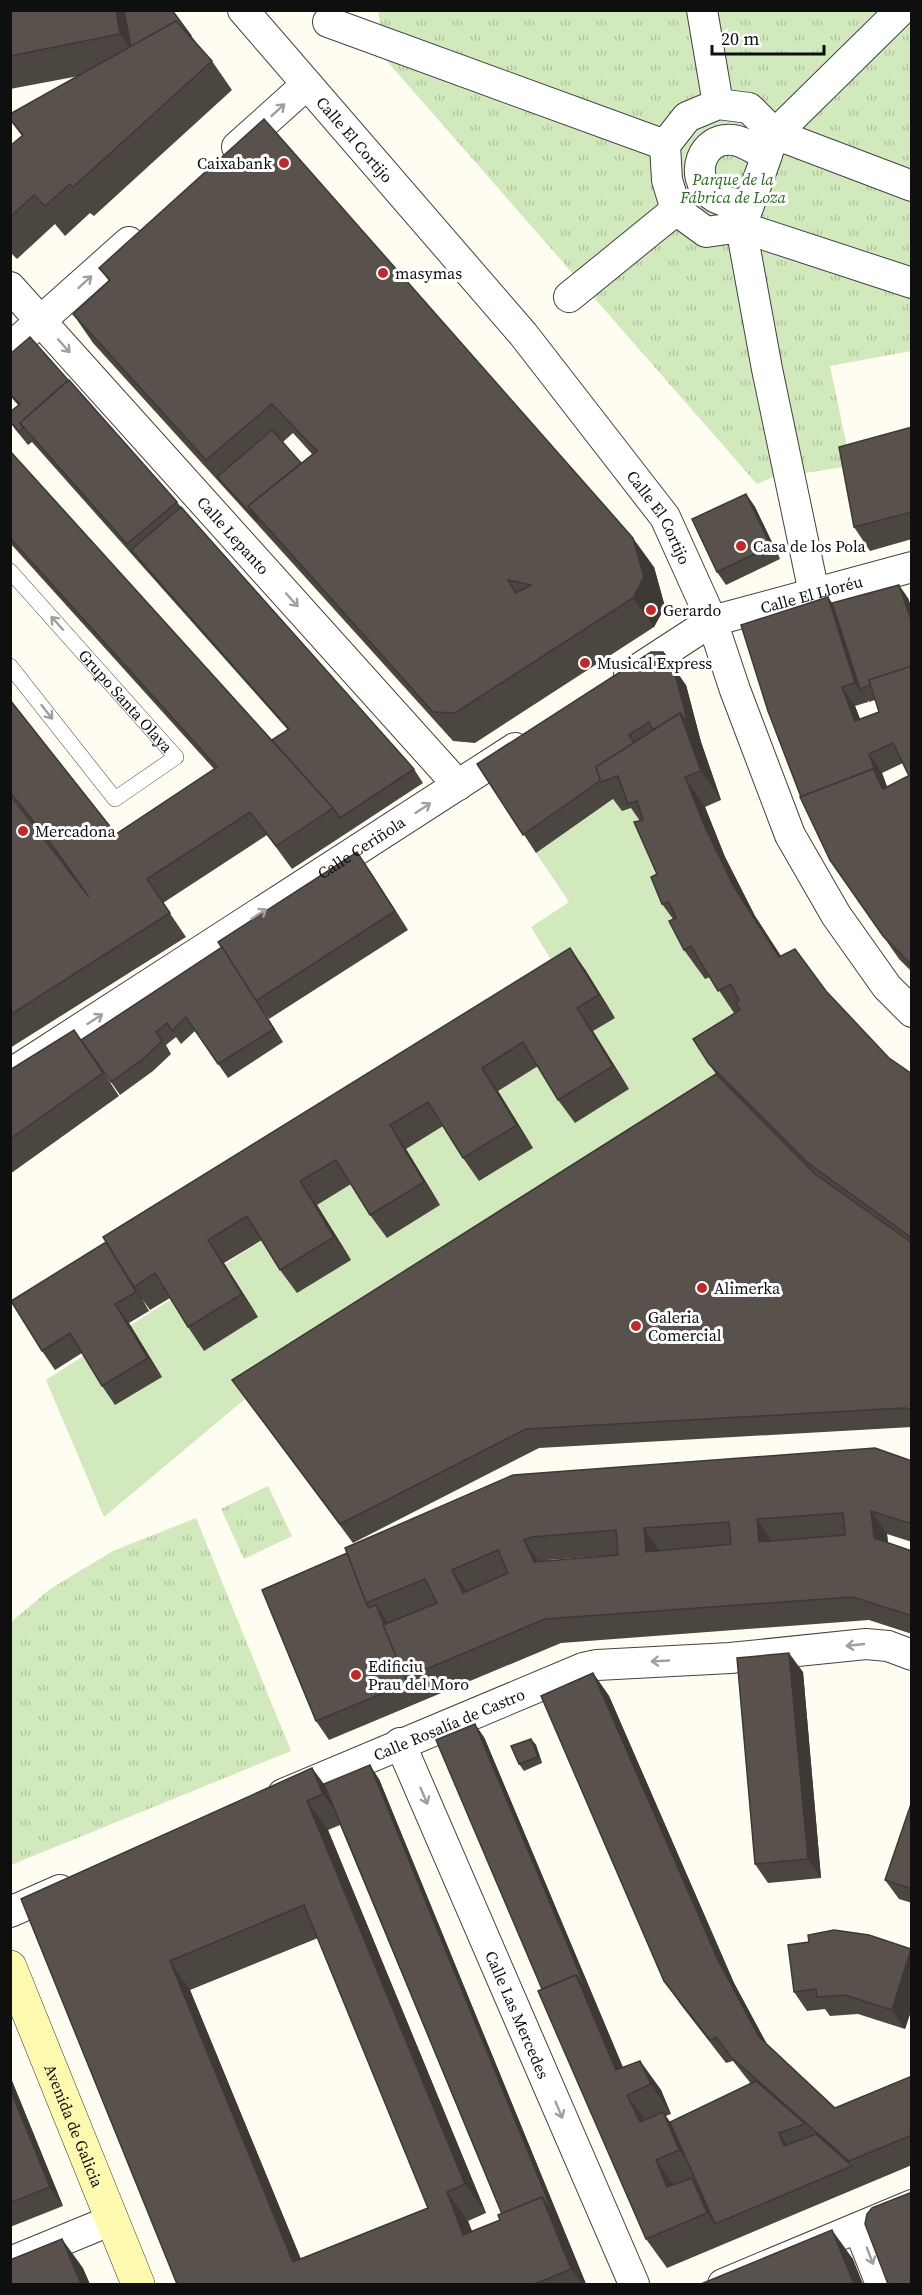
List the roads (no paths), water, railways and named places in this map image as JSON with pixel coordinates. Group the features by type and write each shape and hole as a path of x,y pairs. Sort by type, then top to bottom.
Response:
{"street":[{"name":"Calle El Cortijo","path":"243,10 523,334 665,517 712,621 789,835 836,915 887,987 912,1012"},
{"path":"702,10 718,104"},
{"path":"814,593 767,369 744,216 771,145 901,10"},
{"path":"328,22 666,145"},
{"name":"Calle El Cortijo","path":"219,162 306,85"},
{"path":"744,216 705,232 676,210 667,180 666,145 687,117 718,104 749,108 771,145"},
{"path":"912,186 771,145 734,140 717,141 704,152 699,166 702,180 712,195 744,216 912,284"},
{"path":"568,297 676,210"},
{"path":"10,348 148,225"},
{"name":"Calle Lepanto","path":"10,286 458,785"},
{"name":"Calle El Lloréu","path":"712,621 912,567"},
{"path":"604,691 712,621"},
{"name":"Calle Ceriñola","path":"10,1074 536,735"},
{"name":"Calle Rosalía de Castro","path":"257,1805 582,1668 597,1665 730,1658 866,1644 888,1646 912,1655"},
{"name":"Calle Las Mercedes","path":"400,1743 634,2284"},
{"path":"10,1912 82,1880"},
{"name":"Avenida de Galicia","path":"10,1967 138,2284"},
{"path":"723,2284 912,2205"},
{"path":"10,2262 112,2220"},
{"path":"859,2229 881,2284"}],"lane":[{"name":"Grupo Santa Olaya","path":"10,571 176,757 115,799 10,666"}],"place":[{"name":"Caixabank","path":"284,163"},
{"name":"masymas","path":"383,273"},
{"name":"Casa de los Pola","path":"741,546"},
{"name":"Gerardo","path":"651,610"},
{"name":"Musical Express","path":"585,663"},
{"name":"Mercadona","path":"23,831"},
{"name":"Alimerka","path":"702,1288"},
{"name":"Galeria Comercial","path":"636,1326"},
{"name":"Edificiu Prau del Moro","path":"356,1675"}],"park label":[{"name":"Parque de la Fábrica de Loza","path":"733,188"}]}
